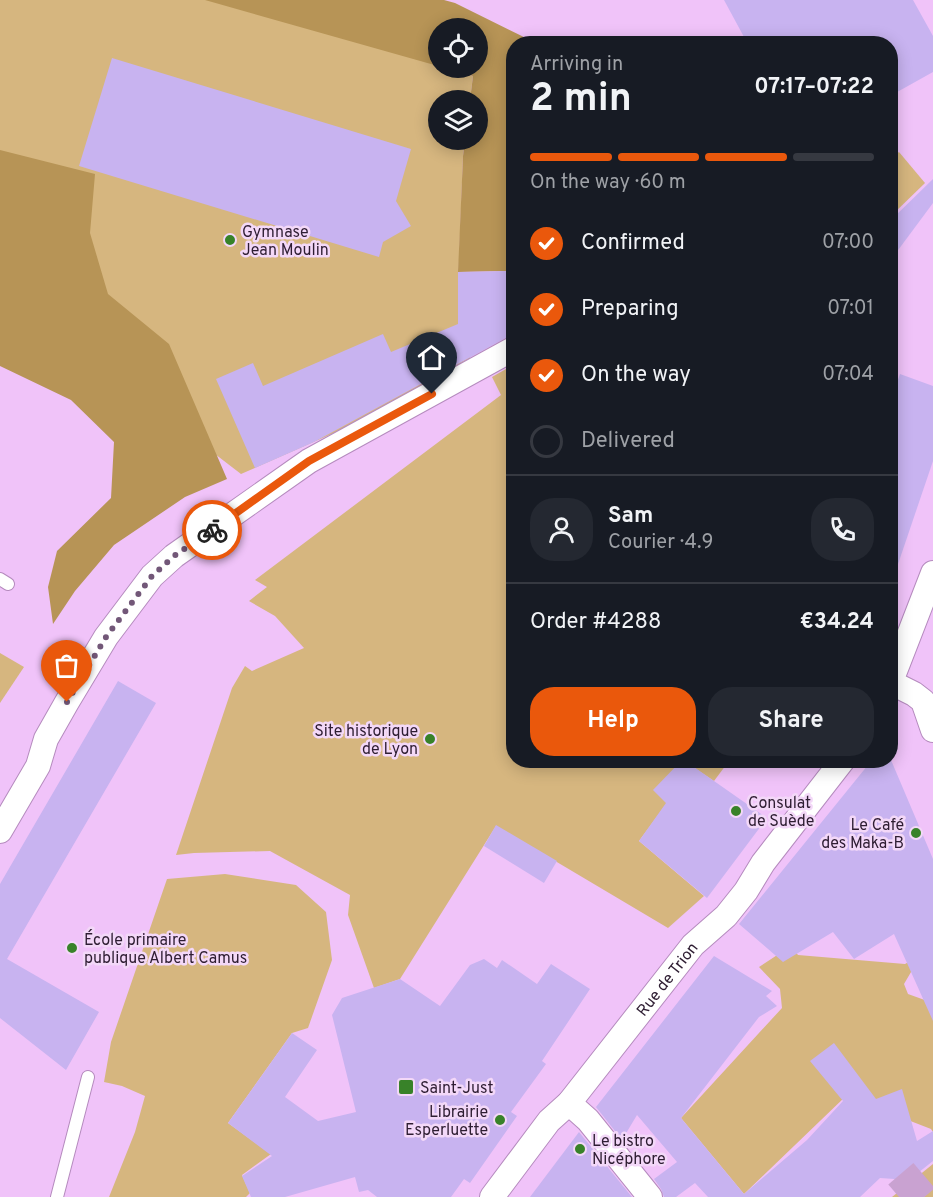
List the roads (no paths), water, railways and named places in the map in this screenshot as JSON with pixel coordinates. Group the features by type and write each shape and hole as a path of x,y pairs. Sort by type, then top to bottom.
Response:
{"street":[{"path":"0,831 38,766 46,739 67,702 106,637 152,576 174,556 309,461 506,353"},
{"path":"898,663 933,573"},
{"path":"898,687 923,701 933,730"},
{"name":"Rue de Trion","path":"492,1197 549,1121 569,1103 693,945 726,916 746,891 763,863 837,768"},
{"path":"569,1103 588,1120 650,1197"}],"lane":[{"path":"57,1197 88,1077"}],"tunnel":[{"path":"899,1197 933,1168"}],"place":[{"name":"Gymnase Jean Moulin","path":"230,240"},
{"name":"Site historique de Lyon","path":"430,739"},
{"name":"Consulat de Suède","path":"736,811"},
{"name":"Le Café des Maka-B","path":"916,833"},
{"name":"École primaire publique Albert Camus","path":"72,948"},
{"name":"Saint-Just","path":"406,1087"},
{"name":"Librairie Esperluette","path":"500,1120"},
{"name":"Le bistro Nicéphore","path":"580,1149"}]}
